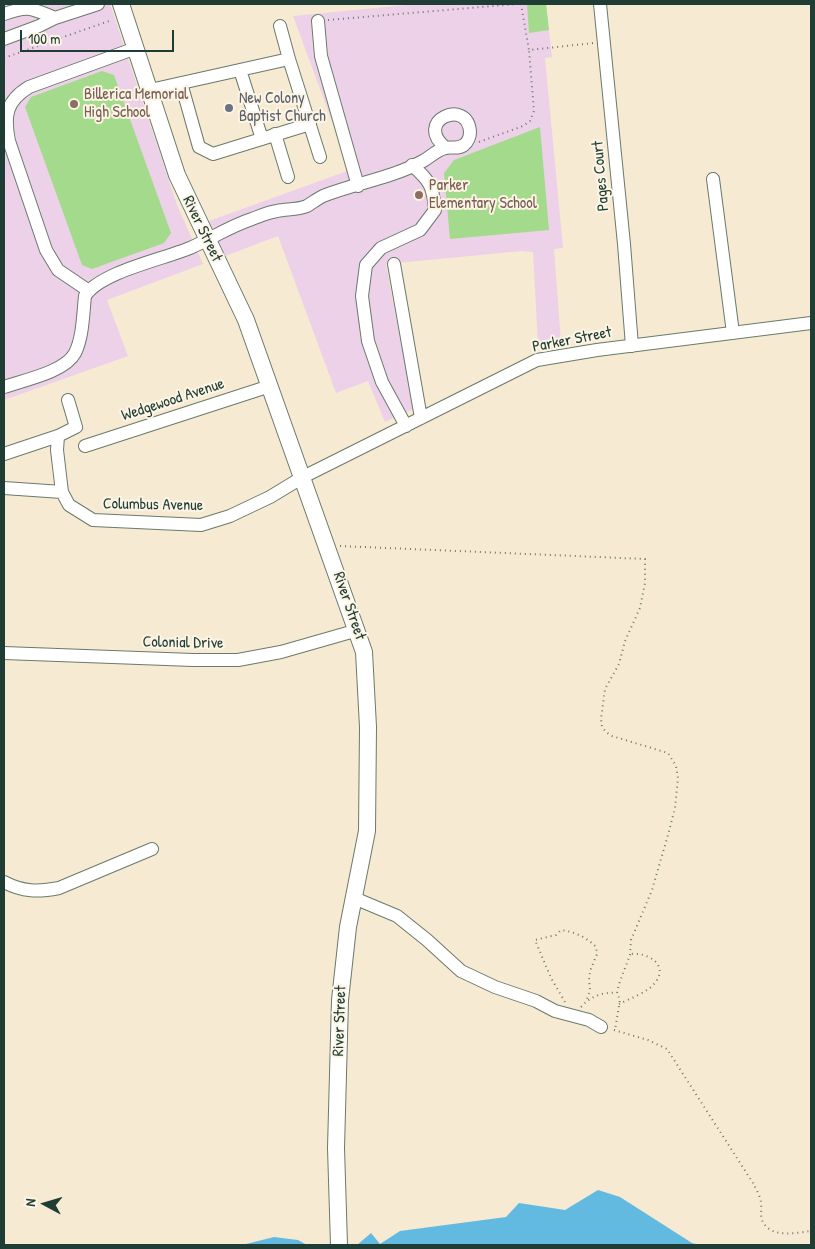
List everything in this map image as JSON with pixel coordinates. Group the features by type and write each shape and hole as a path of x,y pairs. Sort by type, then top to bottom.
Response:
{"main road":[{"name":"River Street","path":"122,8 176,175 246,320 358,630 364,652 368,727 367,831 346,936 340,1000 336,1148 339,1245"}],"street":[{"path":"4,38 98,4"},
{"name":"Pages Court","path":"600,4 632,346"},
{"path":"4,14 21,8 31,8 55,18"},
{"path":"318,21 321,56 358,186"},
{"path":"280,26 320,157"},
{"path":"88,290 58,270 46,250 9,141 6,127 8,110 18,94 30,87 136,48"},
{"path":"150,90 289,59"},
{"path":"240,70 262,138"},
{"path":"181,83 199,147 213,154 310,124"},
{"path":"454,114 464,118 469,126 470,136 465,144 456,149 446,148 438,142 435,132 437,122 445,116 454,114"},
{"path":"275,134 288,176"},
{"path":"4,387 61,367 69,361 75,352 78,342 85,296 88,290 106,279 191,247 251,219 278,211 308,206 324,196 358,186 412,166 446,148"},
{"path":"406,426 382,382 368,341 362,296 366,265 381,248 420,230 434,210 433,192 426,178 412,166"},
{"path":"713,179 733,333"},
{"path":"394,264 421,418"},
{"name":"Parker Street","path":"303,477 537,360 811,323"},
{"name":"Wedgewood Avenue","path":"85,446 270,386"},
{"path":"4,454 58,436 76,427 68,400"},
{"path":"4,488 62,492 57,450 58,436"},
{"name":"Columbus Avenue","path":"62,492 69,505 93,520 201,524 230,516 270,497 303,477"},
{"name":"Colonial Drive","path":"4,654 238,660 281,652 358,630"},
{"path":"4,882 18,889 44,891 152,849"},
{"path":"354,898 397,916 461,971 495,987 536,1001 555,1011 589,1020 601,1027"}],"path":[{"path":"318,21 517,4"},
{"path":"467,140 477,143 523,126 530,120 534,111 529,50 521,4"},
{"path":"4,58 109,21 122,8"},
{"path":"529,50 604,42"},
{"path":"328,546 645,559 645,583 640,608 625,641 619,664 604,689 602,727 612,736 668,753 676,766 678,784 675,808 652,890 631,940 630,955 617,993 620,1000 615,1030"},
{"path":"586,1002 590,990 590,971 597,954 596,947 581,936 561,930 556,935 535,940 551,978 572,1015 594,996 608,992 617,993"},
{"path":"619,1004 652,987 659,974 659,967 655,960 640,954 630,955"},
{"path":"601,1027 648,1040 667,1049 753,1183 761,1201 762,1220 766,1226 780,1234 811,1231"}],"shaded area":[{"name":"Billerica Memorial High School","path":"4,4 110,4 177,205 203,264 107,300 128,356 4,400"},
{"name":"Parker Elementary School","path":"416,4 546,4 552,57 545,58 563,248 554,249 561,343 538,345 533,252 522,251 386,264 401,344 418,407 385,422 368,381 336,393 278,236 225,256 209,221 350,170 293,16"}],"green space":[{"path":"527,4 546,4 549,30 529,33"},
{"path":"102,71 114,75 171,233 164,243 92,269 82,265 25,107 31,97"},
{"path":"540,127 549,230 450,239 444,173 454,160"}],"water":[{"path":"598,1190 620,1197 692,1243 700,1245 357,1245 371,1233 380,1244 400,1231 506,1217 519,1203 565,1210"},
{"path":"274,1237 298,1240 307,1245 242,1245"}],"place":[{"name":"Billerica Memorial High School","path":"74,104"},
{"name":"New Colony Baptist Church","path":"229,108"},
{"name":"Parker Elementary School","path":"419,195"}]}
